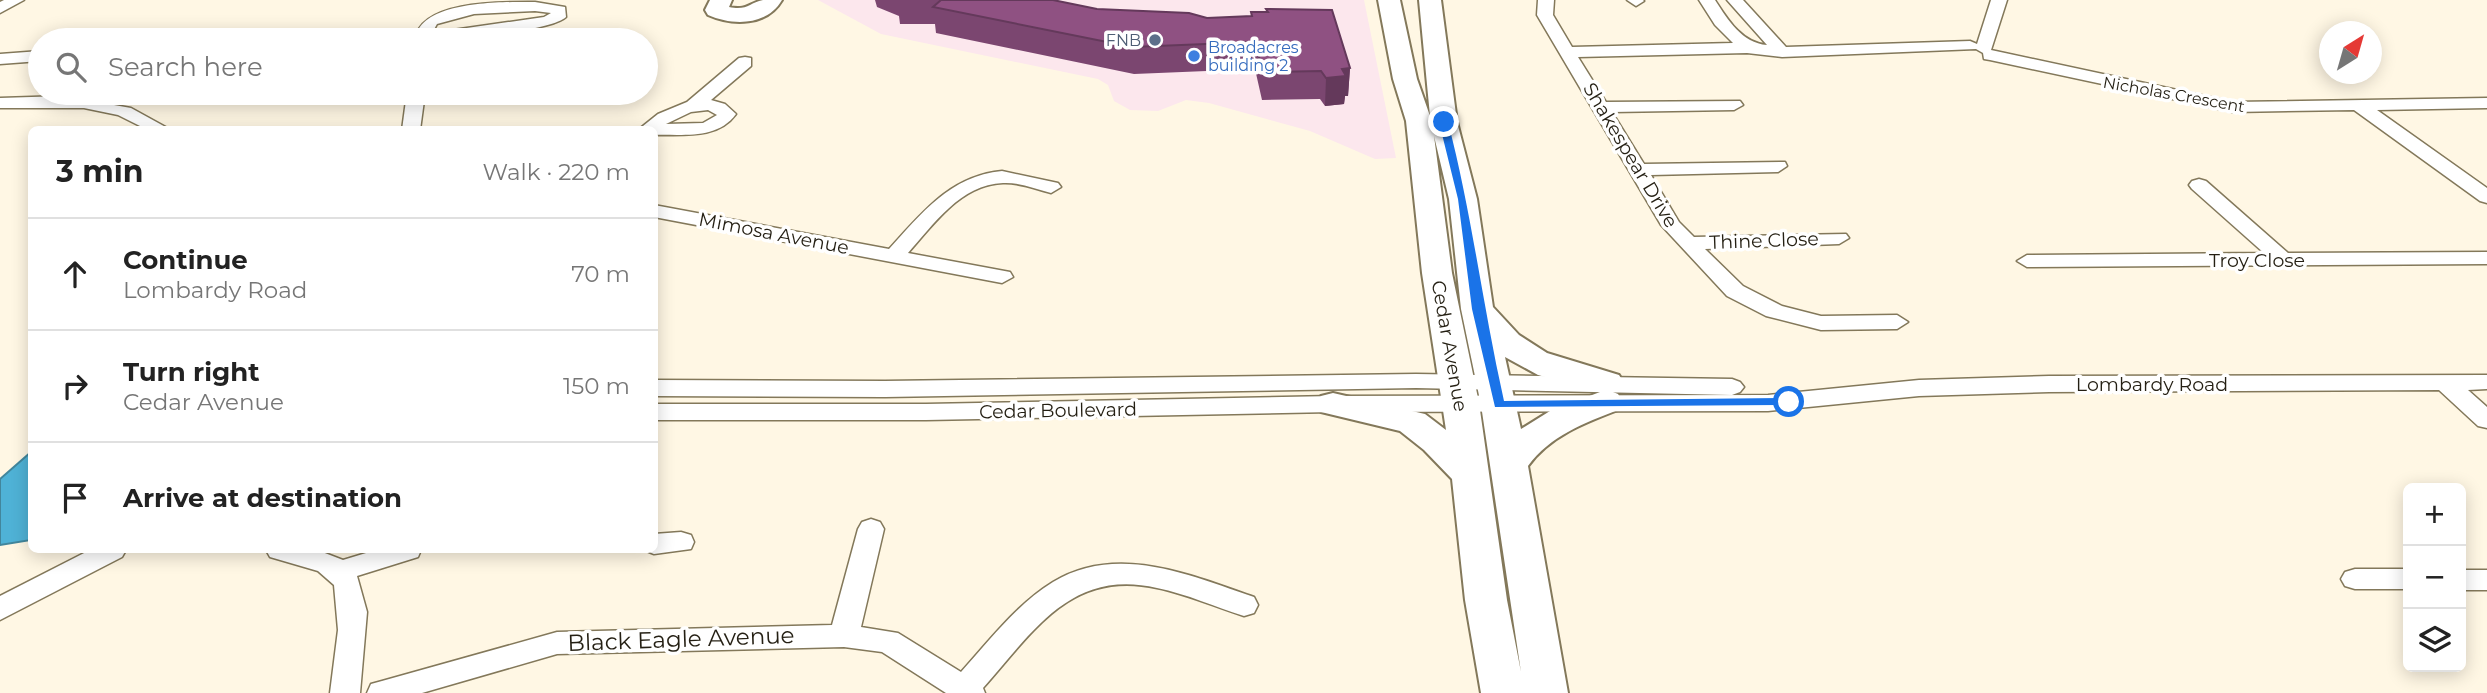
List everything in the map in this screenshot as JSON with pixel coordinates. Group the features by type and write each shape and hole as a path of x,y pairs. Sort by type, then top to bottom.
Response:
{"main road":[{"path":"716,2 720,13 743,15 761,11 771,0"},
{"name":"Cedar Avenue","path":"1389,0 1405,79 1419,121 1437,273 1459,392 1490,472 1546,693"},
{"name":"Cedar Avenue","path":"1430,0 1444,122 1463,199 1478,309 1496,394 1490,472 1488,619 1503,693"},
{"path":"1478,309 1500,340 1532,361 1606,393"},
{"path":"1333,404 1412,422 1437,441 1490,472 1531,437 1606,393"}],"street":[{"path":"0,9 16,0"},
{"name":"Shakespear Drive","path":"1546,0 1545,14 1671,225 1735,291 1748,300 1803,319 1841,324 1897,322"},
{"path":"1707,0 1721,22 1747,48"},
{"path":"1735,0 1782,52"},
{"path":"1979,51 1999,0"},
{"path":"425,28 431,21 449,13 549,8 560,10 558,16 547,21 502,28"},
{"name":"Shakespear Drive","path":"1568,52 1747,48"},
{"name":"Nicholas Crescent","path":"1747,48 1782,52 1856,49 1979,51 2233,107 2487,103"},
{"path":"0,59 28,57"},
{"path":"692,107 745,62"},
{"path":"0,103 28,103"},
{"path":"98,105 142,116 156,126"},
{"path":"412,126 414,105"},
{"path":"1602,107 1734,105"},
{"path":"2358,105 2487,197"},
{"path":"653,126 671,113 692,107 719,108 725,111 726,117 708,127 658,130"},
{"path":"0,109 87,112 128,126"},
{"path":"1639,170 1777,166"},
{"path":"894,256 941,206 976,181 1002,177 1051,187"},
{"path":"2199,185 2285,261"},
{"name":"Mimosa Avenue","path":"658,212 1002,277"},
{"name":"Thine Close","path":"1689,243 1839,238"},
{"name":"Troy Close","path":"2027,261 2487,258"},
{"path":"2444,381 2487,420"},
{"name":"Lombardy Road","path":"1459,392 1606,393 1789,402 1818,396 1919,388 2049,384 2487,382"},
{"name":"Cedar Boulevard","path":"658,388 1459,392"},
{"name":"Cedar Boulevard","path":"658,412 926,412 1333,404 1459,392"},
{"path":"844,636 871,529"},
{"path":"0,609 106,553"},
{"path":"289,553 340,571 398,553"},
{"path":"340,571 349,585 352,606 345,693"},
{"path":"967,691 1047,603 1063,589 1083,580 1119,573 1144,575 1244,605"},
{"path":"2355,579 2403,579"},
{"path":"2466,580 2487,580"},
{"name":"Black Eagle Avenue","path":"382,693 534,647 557,643 844,636 873,637 896,644 967,691"}],"shaded area":[{"path":"818,0 1364,0 1396,158 1375,159 1310,131 1209,103 1186,100 1158,111 1130,110 1114,101 1108,85 1098,79 881,34"}],"water":[{"path":"28,455 28,540 0,545 0,479"}],"building":[{"path":"941,0 1053,0 1097,9 1189,13 1207,18 1252,16 1251,12 1268,12 1266,9 1332,10 1350,68 1342,69 1346,76 1326,78 1321,71 1263,72 1255,42 1132,47 933,7"}],"place":[{"name":"FNB","path":"1155,40"},
{"name":"Broadacres building 2","path":"1194,56"}],"route":[{"path":"1444,122 1463,199 1478,309 1499,405 1789,402"}]}
